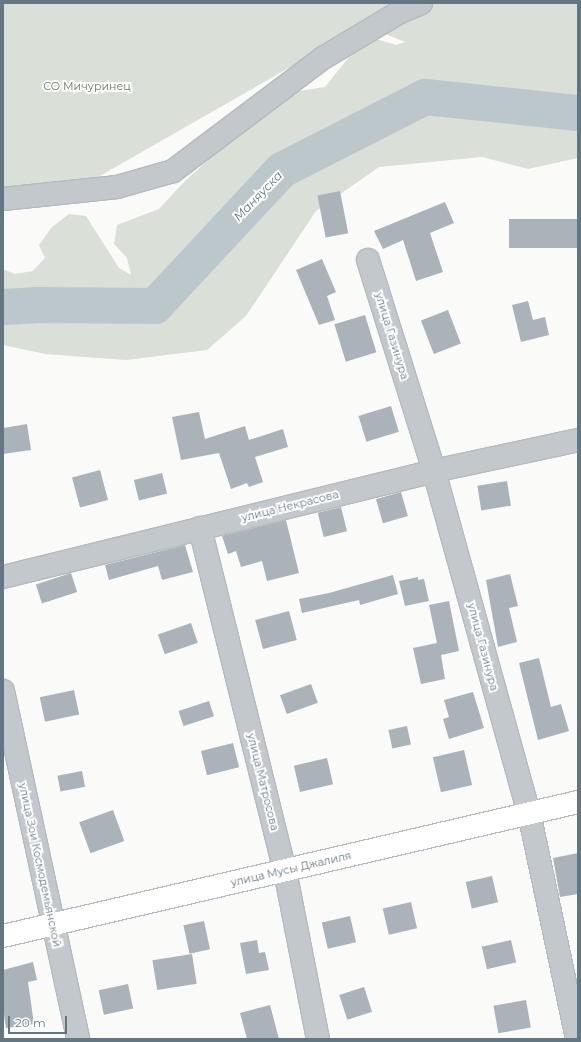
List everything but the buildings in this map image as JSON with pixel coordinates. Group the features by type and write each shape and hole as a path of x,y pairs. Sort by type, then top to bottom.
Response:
{"main road":[{"name":"улица Мусы Джалиля","path":"3,936 52,926 578,802"}],"street":[{"path":"3,199 117,187 173,171 323,58 400,12 421,3"},
{"name":"улица Газинура","path":"368,260 434,471 529,813 577,1039"},
{"name":"улица Некрасова","path":"3,577 434,471 578,440"},
{"name":"улица Матросова","path":"200,528 285,871 318,1039"},
{"name":"улица Зои Космодемьянской","path":"3,691 52,926 78,1039"}],"green space":[{"name":"СО Мичуринец","path":"3,3 578,3 578,158 528,169 482,157 379,167 316,211 246,316 207,350 126,360 45,354 3,345 3,269 15,274 33,271 45,258 39,245 52,227 69,214 86,216 119,268 131,275 127,258 114,244 117,225 159,209 183,183 255,117 299,91 325,87 349,57 376,39 396,45 405,42 364,25 91,181 3,189"}],"waterway":[{"name":"Маняуска","path":"3,307 37,305 155,306 282,170 425,97 578,113"}]}
